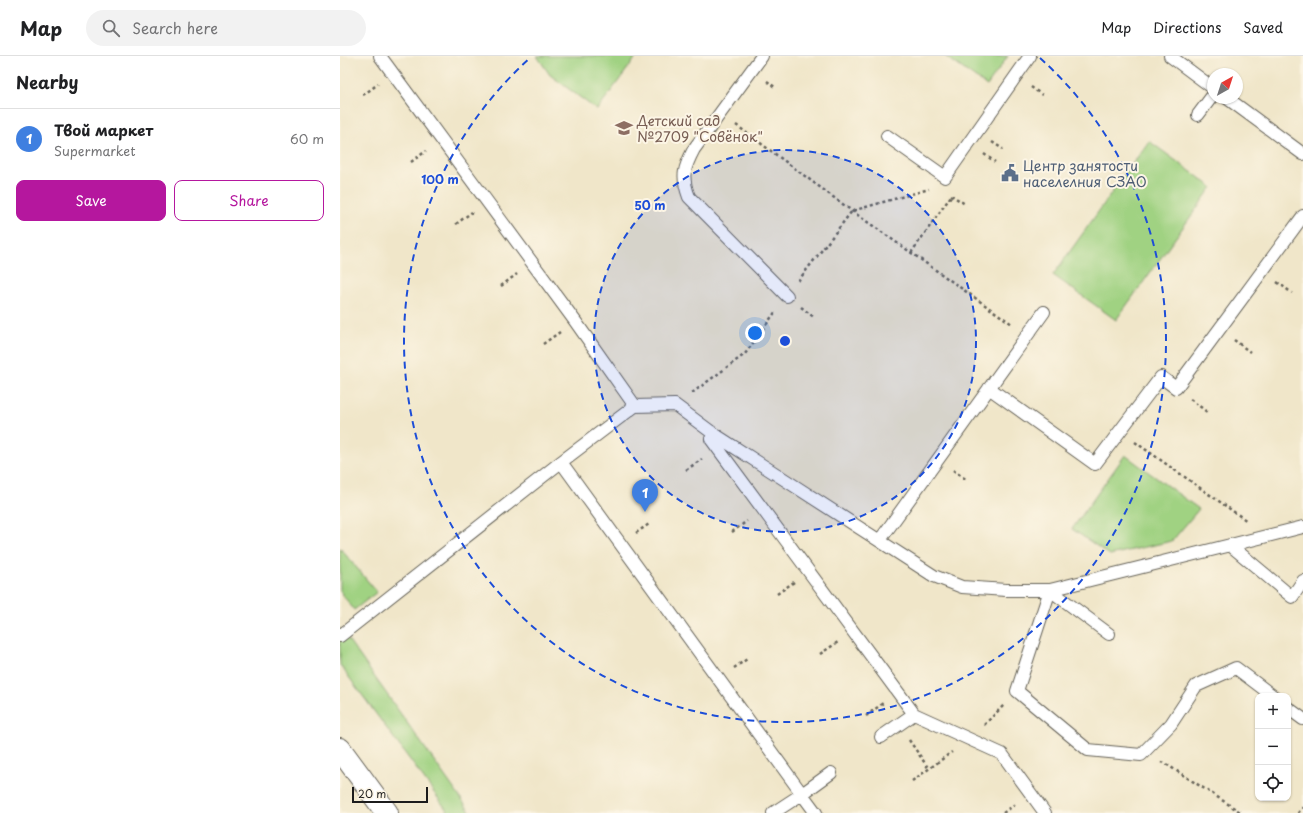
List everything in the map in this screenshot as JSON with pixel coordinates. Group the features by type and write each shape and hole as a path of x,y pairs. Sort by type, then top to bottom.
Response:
{"main road":[{"path":"340,749 387,813"}],"lane":[{"path":"380,56 635,406"},
{"path":"762,56 694,149 687,163 684,176 689,197 786,296"},
{"path":"887,136 945,177 1030,56"},
{"path":"1170,56 1207,84"},
{"path":"1198,115 1207,103"},
{"path":"1235,104 1303,154"},
{"path":"989,388 1096,464 1161,377 1176,388 1303,216"},
{"path":"880,540 1044,312"},
{"path":"340,636 561,462 635,406 676,405 714,434 934,576 962,587 1006,590 1050,590 1303,527"},
{"path":"714,434 711,439 914,714 1002,754 1045,813"},
{"path":"561,462 816,813"},
{"path":"1230,545 1292,597 1303,581"},
{"path":"1050,590 1109,634"},
{"path":"1050,590 1017,692 1088,750 1141,755 1171,724 1196,686 1236,668 1268,693"},
{"path":"1291,710 1303,719"},
{"path":"881,737 914,714"},
{"path":"773,813 830,773"}],"path":[{"path":"1029,85 1042,95"},
{"path":"720,113 852,211 1028,335"},
{"path":"990,140 1003,149"},
{"path":"982,152 994,162"},
{"path":"1120,432 1267,536"},
{"path":"732,532 751,518"},
{"path":"777,594 796,581"},
{"path":"820,654 839,641"},
{"path":"866,716 883,703"},
{"path":"1141,755 1166,764 1242,813"},
{"path":"1298,813 1303,807"}],"green space":[{"path":"537,56 637,56 597,110 550,75"},
{"path":"945,56 1008,56 987,86"},
{"path":"1149,141 1212,187 1116,320 1053,275"},
{"path":"1125,455 1199,509 1172,541 1110,555 1072,529"},
{"path":"340,548 377,592 354,610 340,591"},
{"path":"340,628 471,813 449,813 340,665"}],"place":[{"name":"Детский сад №2709 \"Совёнок\"","path":"624,128"},
{"name":"Центр занятости населелния СЗАО","path":"1010,173"},
{"name":"Твой маркет","path":"645,512"}]}
